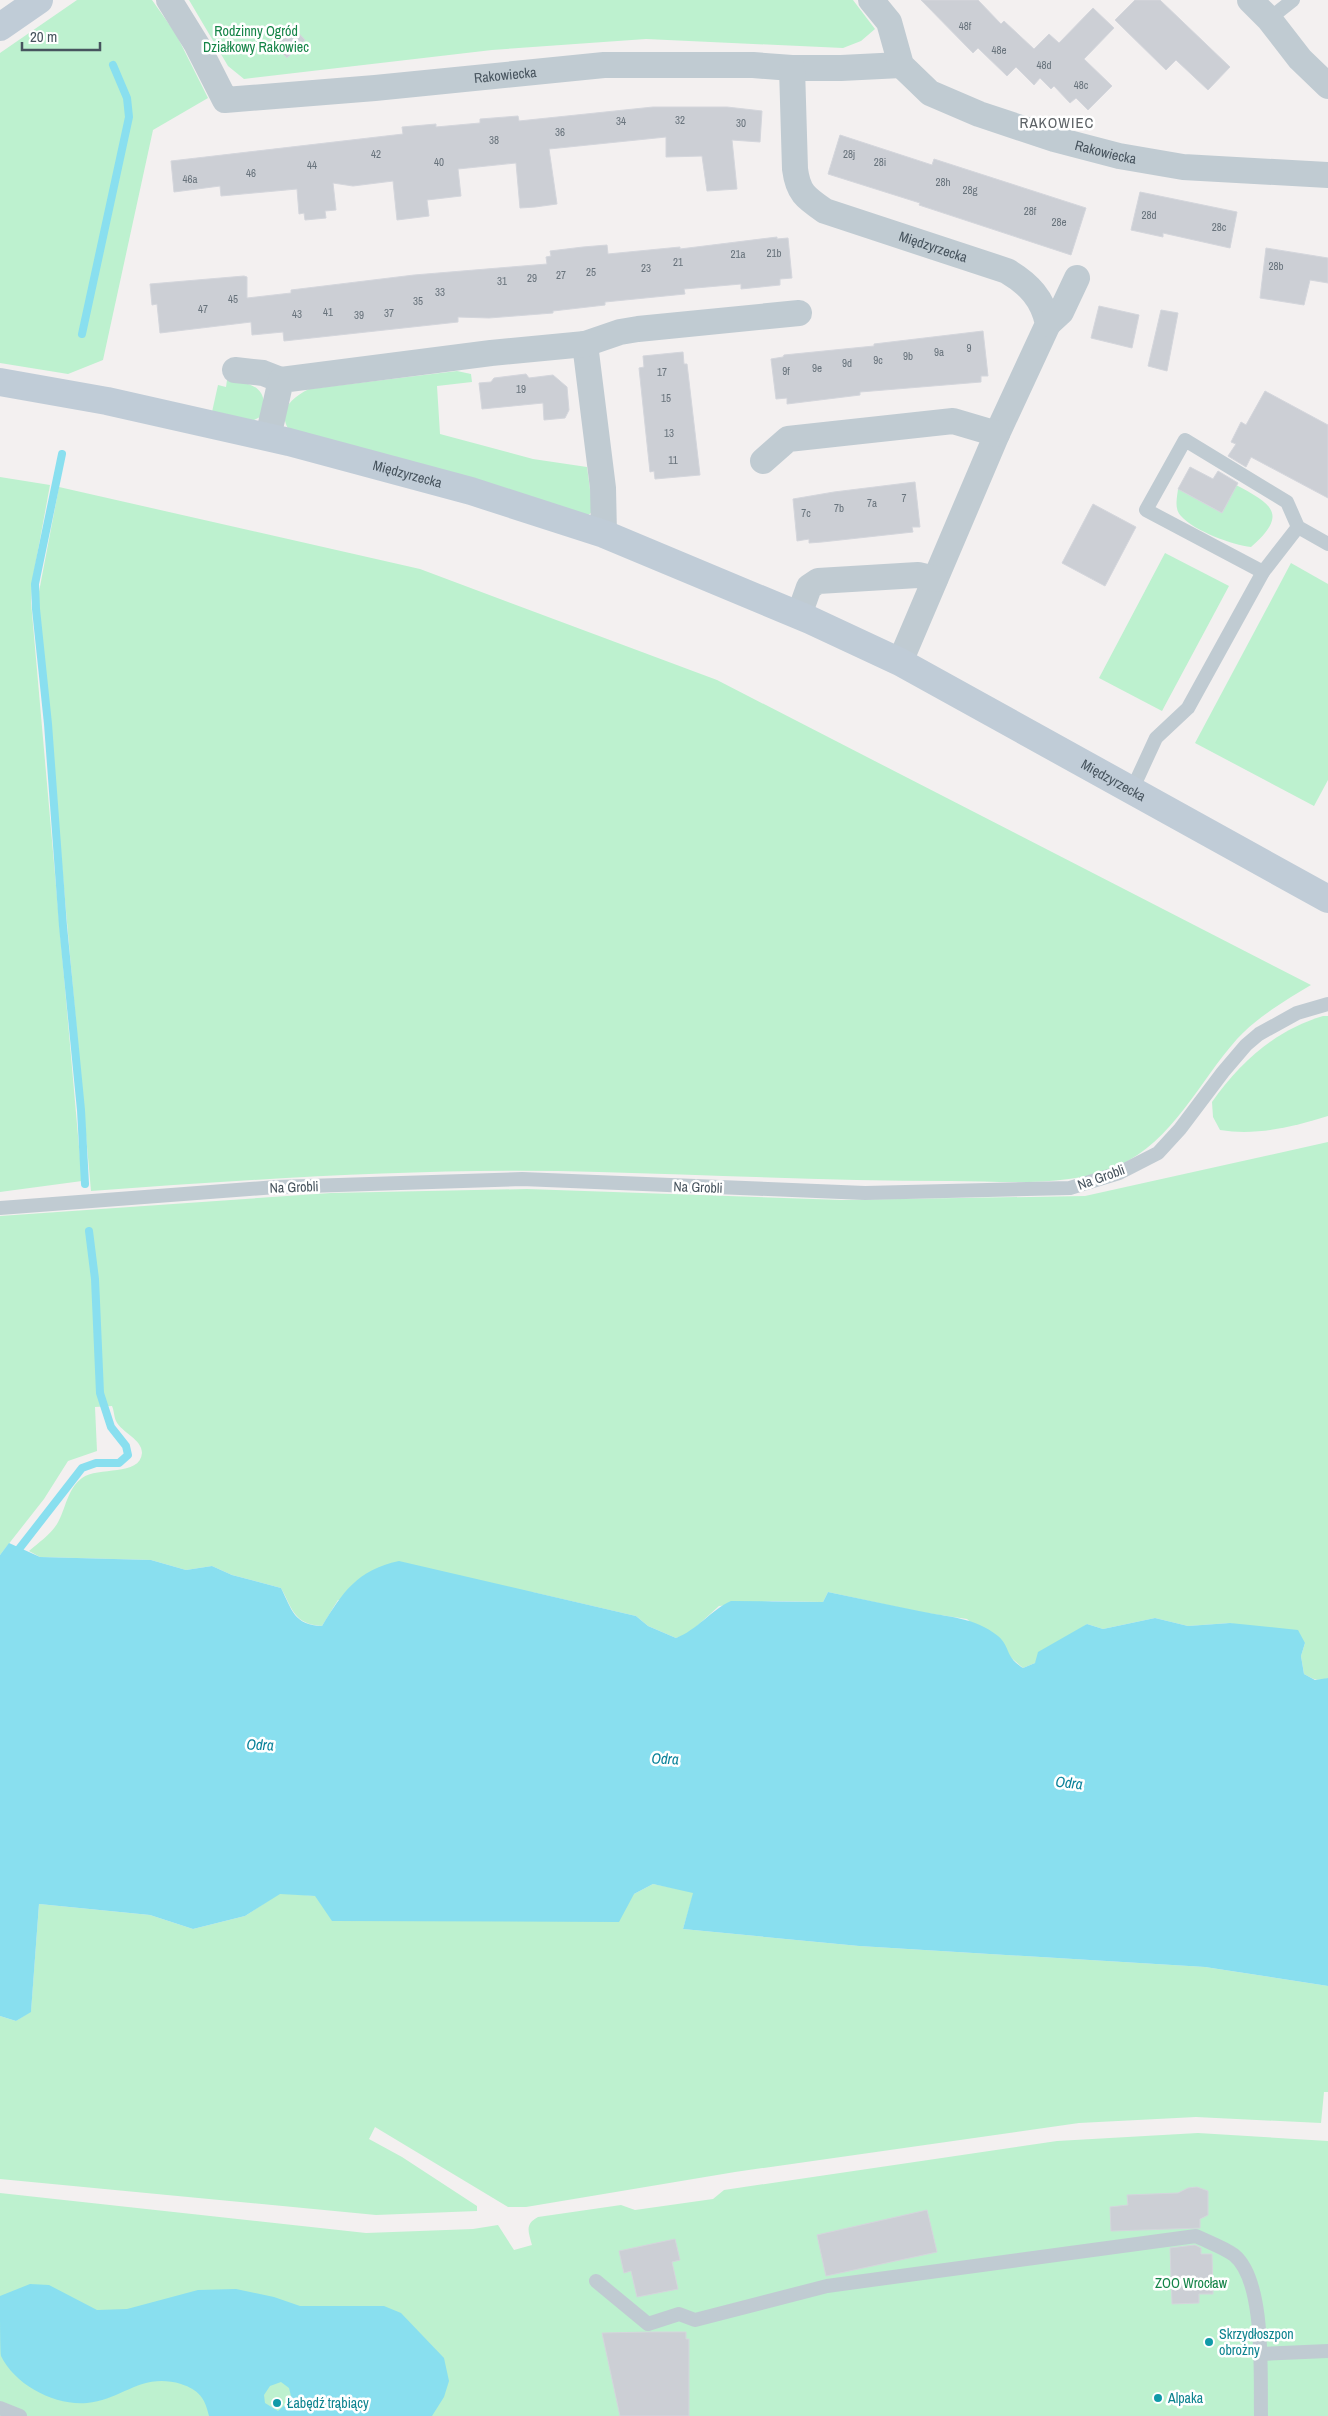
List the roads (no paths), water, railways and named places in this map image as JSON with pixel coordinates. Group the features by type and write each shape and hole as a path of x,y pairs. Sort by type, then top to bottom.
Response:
{"street":[{"path":"0,27 38,0"},
{"name":"Rakowiecka","path":"169,0 197,46 225,100 384,87 604,65 753,65 792,68 902,65"},
{"name":"Rakowiecka","path":"871,0 890,22 902,65 930,93 978,114 1054,139 1109,154 1183,167 1328,175"},
{"path":"1250,0 1269,19 1300,59 1328,86"},
{"name":"Międzyrzecka","path":"792,68 796,182 801,193 825,211 1007,271 1019,278 1036,294 1045,310 1048,324"},
{"path":"900,662 997,434 1048,324 1061,312 1077,278"},
{"path":"235,370 263,373 281,380 491,353 585,344 620,332 799,313"},
{"path":"585,344 604,488 604,534"},
{"path":"268,437 281,380"},
{"name":"Międzyrzecka","path":"0,382 107,401 268,437 471,491 604,534 799,615 900,662 1328,899"},
{"path":"763,461 788,439 953,422 997,434"},
{"path":"799,615 809,587 818,581 918,575 935,580"}],"lane":[{"path":"1269,19 1293,0"},
{"path":"1262,572 1146,510 1185,440 1287,502 1298,527 1328,544"},
{"path":"1132,790 1156,738 1188,708 1262,572 1298,527"},
{"name":"Na Grobli","path":"0,1208 276,1187 522,1179 865,1193 1070,1188 1119,1173 1158,1153 1180,1129 1246,1046 1259,1034 1297,1013 1328,1004"},
{"path":"596,2282 648,2324 679,2314 695,2320 827,2286 1196,2236 1235,2256 1248,2274 1255,2296 1260,2354 1261,2416"},
{"path":"1260,2354 1328,2351"},
{"path":"0,2408 20,2416"}],"water":[{"name":"Odra","path":"9,1543 40,1557 151,1560 186,1570 212,1566 232,1575 281,1588 295,1615 305,1623 322,1626 337,1603 353,1584 372,1570 399,1561 636,1616 648,1626 676,1638 691,1630 717,1609 731,1601 823,1602 828,1592 970,1621 998,1636 1005,1644 1010,1656 1023,1668 1035,1663 1038,1652 1087,1624 1103,1629 1155,1618 1188,1626 1230,1623 1298,1630 1305,1643 1301,1656 1304,1674 1315,1680 1328,1678 1328,1986 1205,1967 859,1946 683,1929 693,1893 653,1884 634,1894 619,1922 332,1921 315,1896 280,1894 245,1916 193,1929 150,1915 39,1904 31,2012 16,2021 0,2016 0,1555"},
{"path":"30,2284 49,2285 97,2310 127,2309 198,2290 236,2289 274,2297 300,2306 384,2306 401,2313 444,2358 449,2381 444,2397 432,2416 209,2416 203,2400 197,2392 181,2384 167,2381 154,2381 143,2384 99,2401 75,2403 62,2401 37,2392 26,2384 7,2366 1,2356 0,2296","holes":["281,2382 289,2388 291,2396 287,2403 278,2411 265,2403 264,2395 270,2386"]}],"waterway":[{"path":"82,334 129,117 127,98 113,65"},
{"path":"62,454 35,584 48,724 63,926 81,1110 85,1184"},
{"path":"19,1559 19,1549 82,1468 96,1463 119,1463 128,1455 126,1446 111,1427 100,1393 95,1279 89,1231"}],"place":[{"name":"Skrzydłoszpon obrożny","path":"1209,2342"},
{"name":"Alpaka","path":"1158,2398"},
{"name":"Łabędź trąbiący","path":"277,2403"}],"district":[{"name":"RAKOWIEC","path":"1057,123"}],"park label":[{"name":"Rodzinny Ogród Działkowy Rakowiec","path":"256,40"},
{"name":"ZOO Wrocław","path":"1191,2283"}]}
